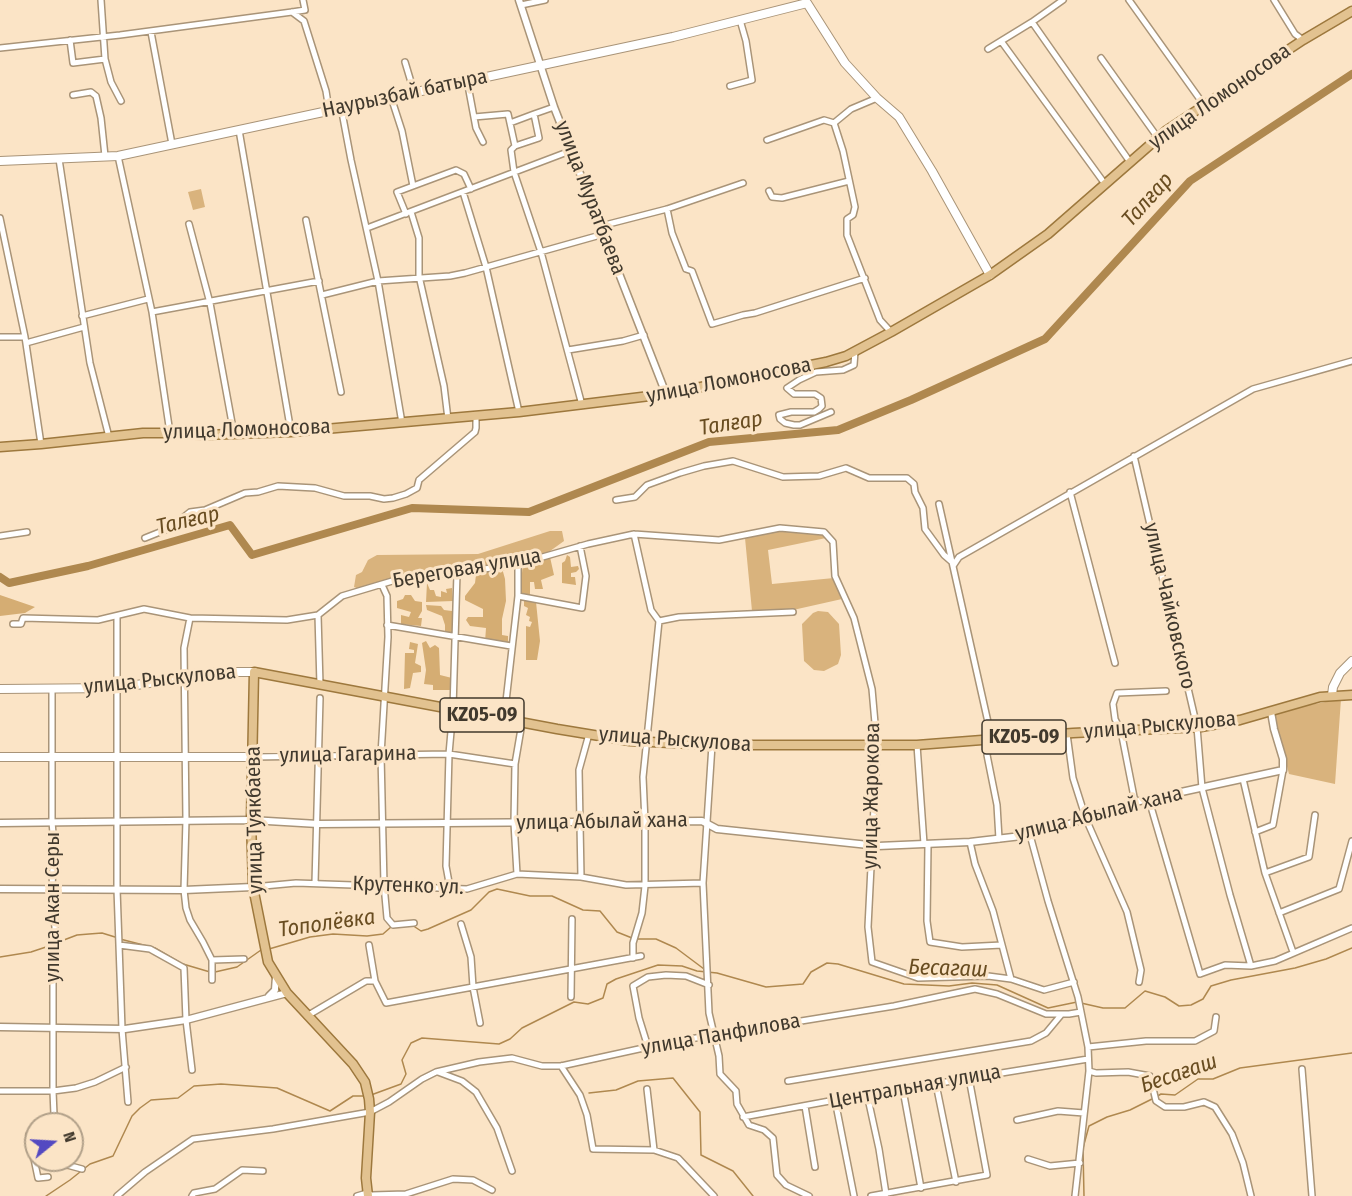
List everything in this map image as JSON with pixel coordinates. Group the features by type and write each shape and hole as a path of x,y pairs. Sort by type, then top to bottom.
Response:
{"main road":[{"name":"Наурызбай батыра","path":"0,161 117,156 673,37 791,4 810,2"},
{"path":"810,2 845,63 898,117 932,171 990,274"},
{"name":"улица Ломоносова","path":"0,447 171,433 203,435 291,432 476,417 666,394 826,362 855,351 891,332 990,274 1048,234 1158,138 1203,105 1352,11"},
{"path":"1332,695 1340,673 1352,661"},
{"name":"улица Рыскулова","path":"0,689 117,688 220,672 254,672 589,734 647,742 712,746 917,745 1197,727 1221,725 1332,695 1352,695"},
{"name":"улица Туякбаева","path":"254,672 251,820 253,887 268,962 286,993 353,1064 368,1094 370,1112 366,1178 368,1194"},
{"name":"улица Гагарина","path":"0,758 253,757"}],"street":[{"path":"101,0 105,59 111,82 121,101"},
{"path":"0,48 150,32 305,10 303,0"},
{"path":"520,3 545,0"},
{"path":"988,49 1063,0"},
{"path":"1129,0 1203,105"},
{"path":"1274,0 1295,34 1303,40"},
{"name":"улица Муратбаева","path":"520,3 570,151 666,394"},
{"path":"292,12 304,21 326,91 329,110"},
{"path":"730,86 752,80 740,20"},
{"path":"1032,22 1130,162"},
{"path":"150,32 172,144"},
{"path":"70,40 74,63 105,59"},
{"path":"1001,40 1105,184"},
{"path":"1101,58 1158,138"},
{"path":"405,62 414,92"},
{"path":"467,81 476,128 483,142"},
{"path":"73,95 91,92 96,96 105,156"},
{"path":"391,97 402,131 413,186"},
{"path":"834,123 851,110 877,98"},
{"path":"342,107 351,160 378,280 402,423"},
{"path":"510,123 554,107"},
{"path":"474,117 508,114 515,146"},
{"path":"534,114 539,138 515,146 512,150 514,172 541,252 582,405"},
{"path":"767,140 824,120 834,123"},
{"path":"834,123 843,151 855,207 853,214 847,219 847,235 880,321 891,332"},
{"path":"239,130 291,432"},
{"path":"367,228 570,151"},
{"path":"117,156 152,312 171,433"},
{"path":"59,159 90,363 109,437"},
{"path":"448,419 444,386 419,276 419,238 398,192 456,170 464,174 471,189"},
{"path":"769,191 772,197 782,198 849,181"},
{"path":"601,226 667,209 743,183"},
{"path":"463,192 486,267 519,412"},
{"path":"667,209 672,233 686,269 692,271 712,324 755,313 865,278"},
{"path":"0,218 25,340 41,444"},
{"path":"306,220 341,392"},
{"path":"189,224 210,303 234,434"},
{"path":"322,295 378,280 450,276 604,234"},
{"path":"152,312 319,281"},
{"path":"82,316 148,299"},
{"path":"0,337 25,340 84,327"},
{"path":"568,350 623,341 644,335"},
{"path":"831,412 800,425 784,423 779,415 791,412 813,412 819,409 822,406 821,398 815,394 794,394 788,388 816,372 843,370 854,365 855,351"},
{"path":"952,564 959,557 1070,492 1253,389 1352,361"},
{"path":"145,538 170,528 190,512 205,510 244,493 258,492 278,486 315,488 344,496 370,496 384,499 400,496 417,489 419,480 475,432 476,417"},
{"name":"улица Чайковского","path":"1134,456 1197,727 1202,788 1251,966"},
{"path":"616,500 635,496 647,485 680,473 733,461 783,477 819,476 846,468 869,478 907,478 914,484 915,492 923,508 925,529 952,564"},
{"path":"1070,492 1115,663"},
{"path":"939,504 992,740 987,755 997,805 999,838"},
{"name":"Береговая улица","path":"13,624 21,624 23,618 98,620 144,609 190,618 288,620 318,615 342,596 409,576 457,573 519,564 580,546 633,534 718,540 780,528 824,532"},
{"path":"0,536 27,532"},
{"name":"улица Жарокова","path":"824,532 833,542 835,576 854,618 872,689 877,746 868,927 872,962 918,978 988,976 1011,979"},
{"path":"633,534 651,610 659,621 643,777 645,886 642,913 633,943 633,958"},
{"path":"518,596 582,608 586,576 580,546"},
{"path":"504,719 518,596 519,564"},
{"path":"450,888 446,866 457,573"},
{"path":"382,585 387,596 385,697 381,755 387,918 393,925 414,922"},
{"path":"659,621 679,617 793,612"},
{"path":"318,615 320,685"},
{"path":"117,616 117,889 122,1029 128,1102"},
{"path":"190,618 183,648 186,820 184,890 190,920 212,960 212,980"},
{"path":"387,625 511,646"},
{"name":"улица Акан Серы","path":"52,689 52,822 55,856 52,889 55,928 54,1112"},
{"path":"1136,802 1113,704 1117,693 1166,691"},
{"path":"315,883 320,698"},
{"path":"1255,832 1273,825 1283,770 1283,759 1270,712"},
{"path":"517,874 514,823 515,764 522,723"},
{"path":"581,877 579,770 589,734"},
{"path":"1068,734 1073,778 1086,819 1127,912 1141,970 1139,982"},
{"path":"917,745 926,845 927,921 930,942 962,947 1002,945"},
{"path":"712,746 703,883 709,1013 719,1056 720,1074 736,1091 737,1104 748,1125 764,1130 773,1138 777,1174 786,1185 807,1196"},
{"name":"улица Гагарина","path":"253,757 449,754 515,764"},
{"name":"улица Абылай хана","path":"0,823 186,820 251,820 318,824 702,821 717,829 736,832 871,845 926,845 1030,835 1136,802 1283,770"},
{"path":"1243,779 1265,873 1293,952"},
{"path":"1149,800 1200,974 1225,965 1251,966 1275,962 1293,952 1352,928"},
{"path":"1265,873 1309,857 1315,815"},
{"path":"1030,835 1074,982 1088,1047 1089,1071 1075,1196"},
{"path":"1279,913 1339,889 1352,841"},
{"path":"970,842 975,864 993,911 1011,979 1044,990 1074,982"},
{"name":"Крутенко ул.","path":"253,887 315,883 467,889 517,874 581,877 645,886 703,883"},
{"path":"0,889 184,890 253,887"},
{"path":"571,997 572,919"},
{"path":"461,924 471,957 473,987 480,1023"},
{"path":"119,945 150,949 184,968 186,1020 192,1070"},
{"path":"369,945 375,981 386,1003 641,956"},
{"path":"212,960 243,959"},
{"path":"267,998 275,990 276,975"},
{"path":"648,1047 639,1018 633,986 648,977 666,975 686,976 709,985"},
{"path":"307,1016 366,981 375,981"},
{"name":"улица Панфилова","path":"117,1196 145,1172 193,1139 273,1129 370,1112 436,1072 479,1062 512,1058 542,1066 561,1066 648,1047 894,1006 975,989 997,994 1046,1014 1061,1015 1081,1009"},
{"path":"0,1028 122,1029 186,1020 286,993"},
{"path":"788,1081 976,1048 1031,1041 1046,1033 1061,1015"},
{"path":"1088,1047 1146,1041 1195,1041 1214,1031 1216,1017"},
{"name":"Центральная улица","path":"743,1117 867,1094 1088,1059"},
{"path":"561,1066 580,1095 587,1115 593,1149 654,1150 678,1158 714,1196"},
{"path":"0,1091 53,1091 76,1088 95,1082 126,1067"},
{"path":"1302,1069 1312,1196"},
{"path":"1089,1071 1096,1073 1128,1072 1150,1076 1156,1101 1165,1107 1184,1107 1204,1102 1215,1107 1232,1134 1243,1163 1251,1196"},
{"path":"436,1072 462,1081 476,1092 497,1128 512,1171"},
{"path":"871,1196 987,1175 969,1078"},
{"path":"936,1084 956,1182"},
{"path":"647,1089 654,1150"},
{"path":"903,1090 921,1188"},
{"path":"867,1094 886,1194"},
{"path":"835,1100 854,1196"},
{"path":"805,1106 815,1167"},
{"path":"1017,1120 1058,1111 1084,1113"},
{"path":"1028,1159 1050,1166 1080,1163"},
{"path":"192,1196 214,1189 242,1170 263,1171"},
{"path":"37,1172 38,1178 48,1177"},
{"path":"357,1196 406,1194 453,1179 473,1180 492,1190"}],"shaded area":[{"path":"201,189 205,207 193,210 188,192"},
{"path":"550,531 562,531 564,541 546,554 508,565 405,575 362,590 354,587 356,575 362,572 368,560 377,555 478,554"},
{"path":"780,531 822,534 826,538 768,550 772,584 834,578 842,599 793,610 752,611 745,538"},
{"path":"567,555 570,557 571,567 578,566 579,569 571,573 571,577 575,577 576,585 562,583 562,563"},
{"path":"550,557 554,575 541,580 543,589 535,589 534,582 530,582 530,597 520,595 523,562"},
{"path":"495,568 502,568 505,579 506,601 502,619 502,635 508,636 508,642 485,642 486,628 470,626 466,620 468,617 483,617 483,609 465,600 465,596 475,583 476,575"},
{"path":"427,583 436,596 441,597 441,591 447,593 446,589 452,588 453,601 426,602"},
{"path":"0,595 35,607 25,613 0,616"},
{"path":"405,595 411,595 415,601 422,602 422,611 418,618 422,618 421,626 401,624 401,615 409,617 411,612 397,608 397,601 403,599"},
{"path":"524,599 536,602 540,641 537,660 526,660 526,626 530,627 532,622 526,615 528,608 524,606"},
{"path":"426,605 441,606 444,610 452,611 452,633 445,632 442,616 427,610"},
{"path":"818,611 828,612 839,624 841,655 838,664 824,671 814,670 804,661 802,624"},
{"path":"426,641 430,648 435,645 439,648 440,675 452,678 451,690 433,690 433,685 424,684 426,670 422,643"},
{"path":"410,642 418,644 415,663 421,666 421,672 413,673 410,688 404,689 405,653 414,653 414,650 409,649"},
{"path":"1341,699 1335,784 1289,774 1273,712"}],"waterway":[{"name":"Талғар","path":"0,577 9,583 88,566 230,525 252,555 412,508 529,512 709,442 838,430 911,400 1045,339 1190,181 1352,74"},
{"name":"Тополёвка","path":"412,925 421,931 428,929 471,910 489,892 497,889 530,896 552,896 583,910 600,911 617,932 632,938"},
{"name":"Тополёвка","path":"269,949 310,937 333,934 367,936 383,934 391,927"},
{"name":"Тополёвка","path":"56,943 77,935 102,933 115,937"},
{"name":"Тополёвка","path":"120,939 155,948 179,962"},
{"name":"Тополёвка","path":"637,939 656,939 676,948 704,969"},
{"name":"Тополёвка","path":"0,957 31,952 52,945"},
{"name":"Бесагаш","path":"1081,1003 1103,1008 1125,1008 1145,991 1165,997 1179,1006 1191,1005 1203,999 1211,986 1295,968 1352,948"},
{"name":"Тополёвка","path":"215,972 237,967 261,950"},
{"name":"Тополёвка","path":"371,1095 401,1084 406,1074 402,1060 411,1043 422,1038 499,1044 510,1039 522,1028 574,1002 588,1004 603,998 607,984 616,979 658,965 682,966 697,971 717,973 766,987 803,984 811,972 827,963 838,964 904,984 997,985 1048,1008 1077,1002"},
{"name":"Тополёвка","path":"183,964 210,972"},
{"name":"Бесағаш","path":"1156,1097 1161,1094 1175,1095 1198,1079 1213,1079 1240,1068 1352,1053"},
{"path":"589,1093 616,1090 638,1081 673,1078 700,1112 701,1155 733,1171 753,1196"},
{"path":"46,1196 90,1164 113,1156 132,1116 140,1108 151,1100 178,1098 194,1086 221,1084 277,1088 330,1111 353,1096 364,1096"},
{"name":"Бесағаш","path":"1084,1196 1083,1148 1089,1126 1152,1099"}]}
